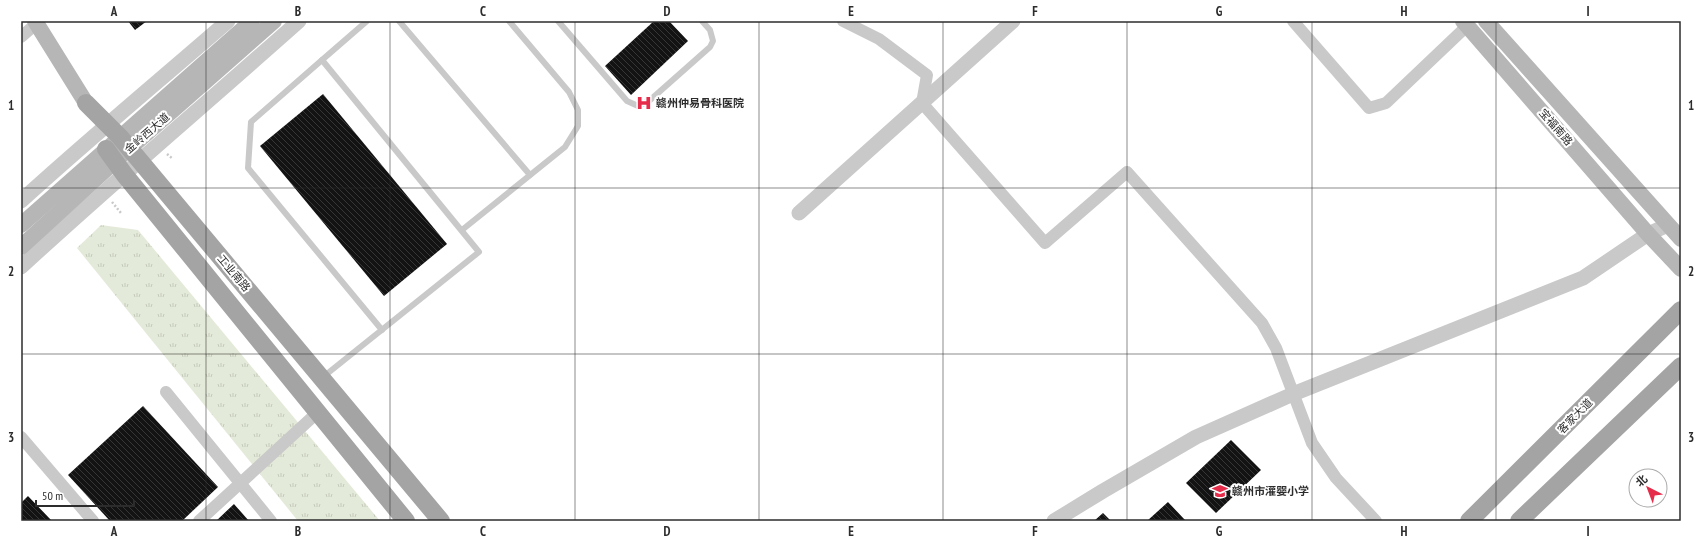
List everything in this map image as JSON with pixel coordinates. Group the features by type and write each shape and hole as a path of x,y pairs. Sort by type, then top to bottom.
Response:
{"main road":[{"name":"金岭西大道","path":"21,247 115,162 119,141 252,21"},
{"name":"金岭西大道","path":"119,141 274,21"},
{"name":"宝福南路","path":"1486,21 1681,239"},
{"name":"工业南路","path":"36,22 86,103 119,141 153,175 440,521"},
{"name":"宝福南路","path":"1465,24 1648,234 1681,269"},
{"name":"金岭西大道","path":"21,225 115,162"},
{"name":"工业南路","path":"115,162 406,521"},
{"name":"客家大道","path":"1469,521 1681,310"},
{"path":"1519,521 1681,366"}],"street":[{"path":"21,267 115,162 119,141 228,21"},
{"path":"21,200 119,141 299,21"},
{"path":"843,21 879,39 927,76 922,103"},
{"path":"799,213 1013,21"},
{"path":"1293,21 1369,108 1386,103 1465,24"},
{"path":"21,37 36,22"},
{"path":"922,103 1045,243 1127,172 1262,323 1276,348 1312,443 1336,478 1376,521"},
{"path":"1054,521 1196,437 1293,394 1583,278 1648,234 1668,225"},
{"path":"166,392 271,521"},
{"path":"199,521 318,412"},
{"path":"21,438 93,521"}],"lane":[{"path":"367,21 251,122 248,168 382,330"},
{"path":"399,21 530,175"},
{"path":"462,230 565,147 578,126 578,110 569,92 509,21"},
{"path":"558,21 628,101 638,106 649,101 710,47 713,41 710,30 702,21"},
{"path":"322,60 479,252 322,378"}],"green space":[{"path":"101,225 138,230 380,521 298,521 77,248"}],"building":[{"path":"128,21 147,21 135,30"},
{"path":"654,21 669,21 688,41 631,95 605,66"},
{"path":"323,94 447,244 384,296 260,146"},
{"path":"143,406 218,487 182,521 110,521 68,475"},
{"path":"1231,440 1261,470 1216,513 1186,483"},
{"path":"28,496 52,521 21,521 21,503"},
{"path":"1168,502 1186,521 1147,521"},
{"path":"234,504 249,521 216,521"},
{"path":"1103,513 1111,521 1094,521"}],"place":[{"name":"赣州仲易骨科医院","path":"644,103"},
{"name":"赣州市灌婴小学","path":"1220,491"}]}
